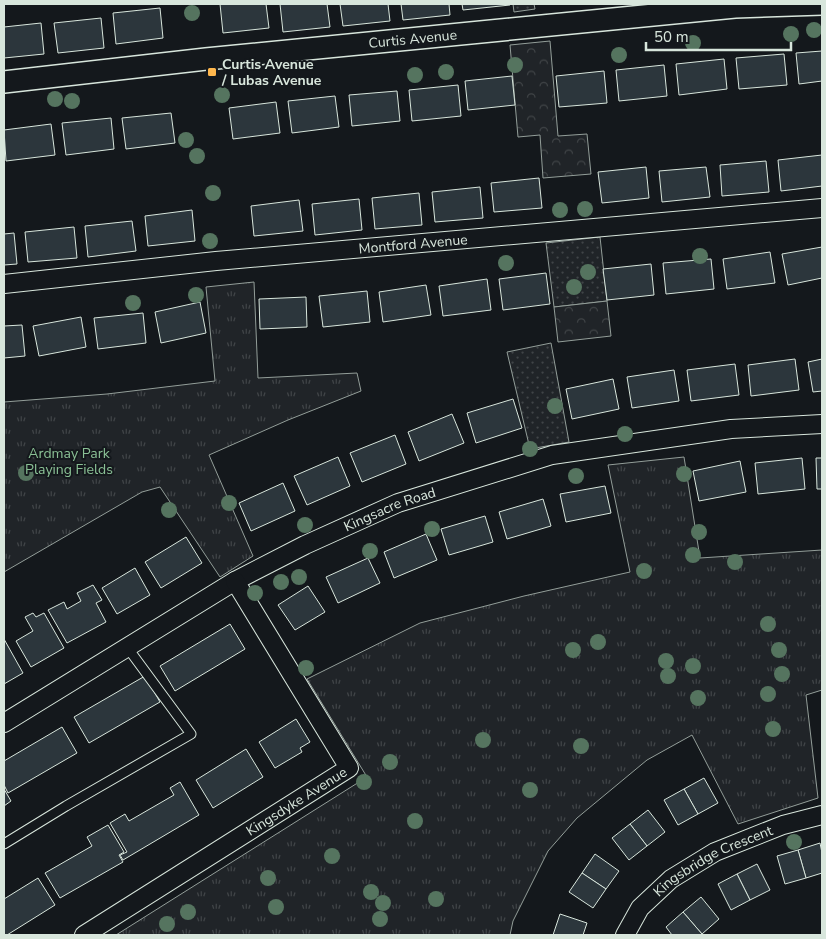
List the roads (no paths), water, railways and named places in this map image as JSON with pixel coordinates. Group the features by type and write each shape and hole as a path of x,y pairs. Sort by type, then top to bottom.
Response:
{"street":[{"name":"Curtis Avenue","path":"4,82 206,59 735,7 822,4"},
{"name":"Montford Avenue","path":"4,284 216,261 822,208"},
{"name":"Kingsacre Road","path":"4,724 235,580 305,545 398,503 552,455 731,429 822,424"},
{"name":"Kingsdyke Avenue","path":"84,935 349,768 235,580"},
{"name":"Kingsbridge Crescent","path":"625,935 640,908 671,879 715,852 783,824 822,815"}],"lane":[{"path":"4,844 191,734 127,647"}],"place":[{"name":"Curtis Avenue / Lubas Avenue","path":"212,72"}],"park label":[{"name":"Ardmay Park Playing Fields","path":"69,462"}]}
